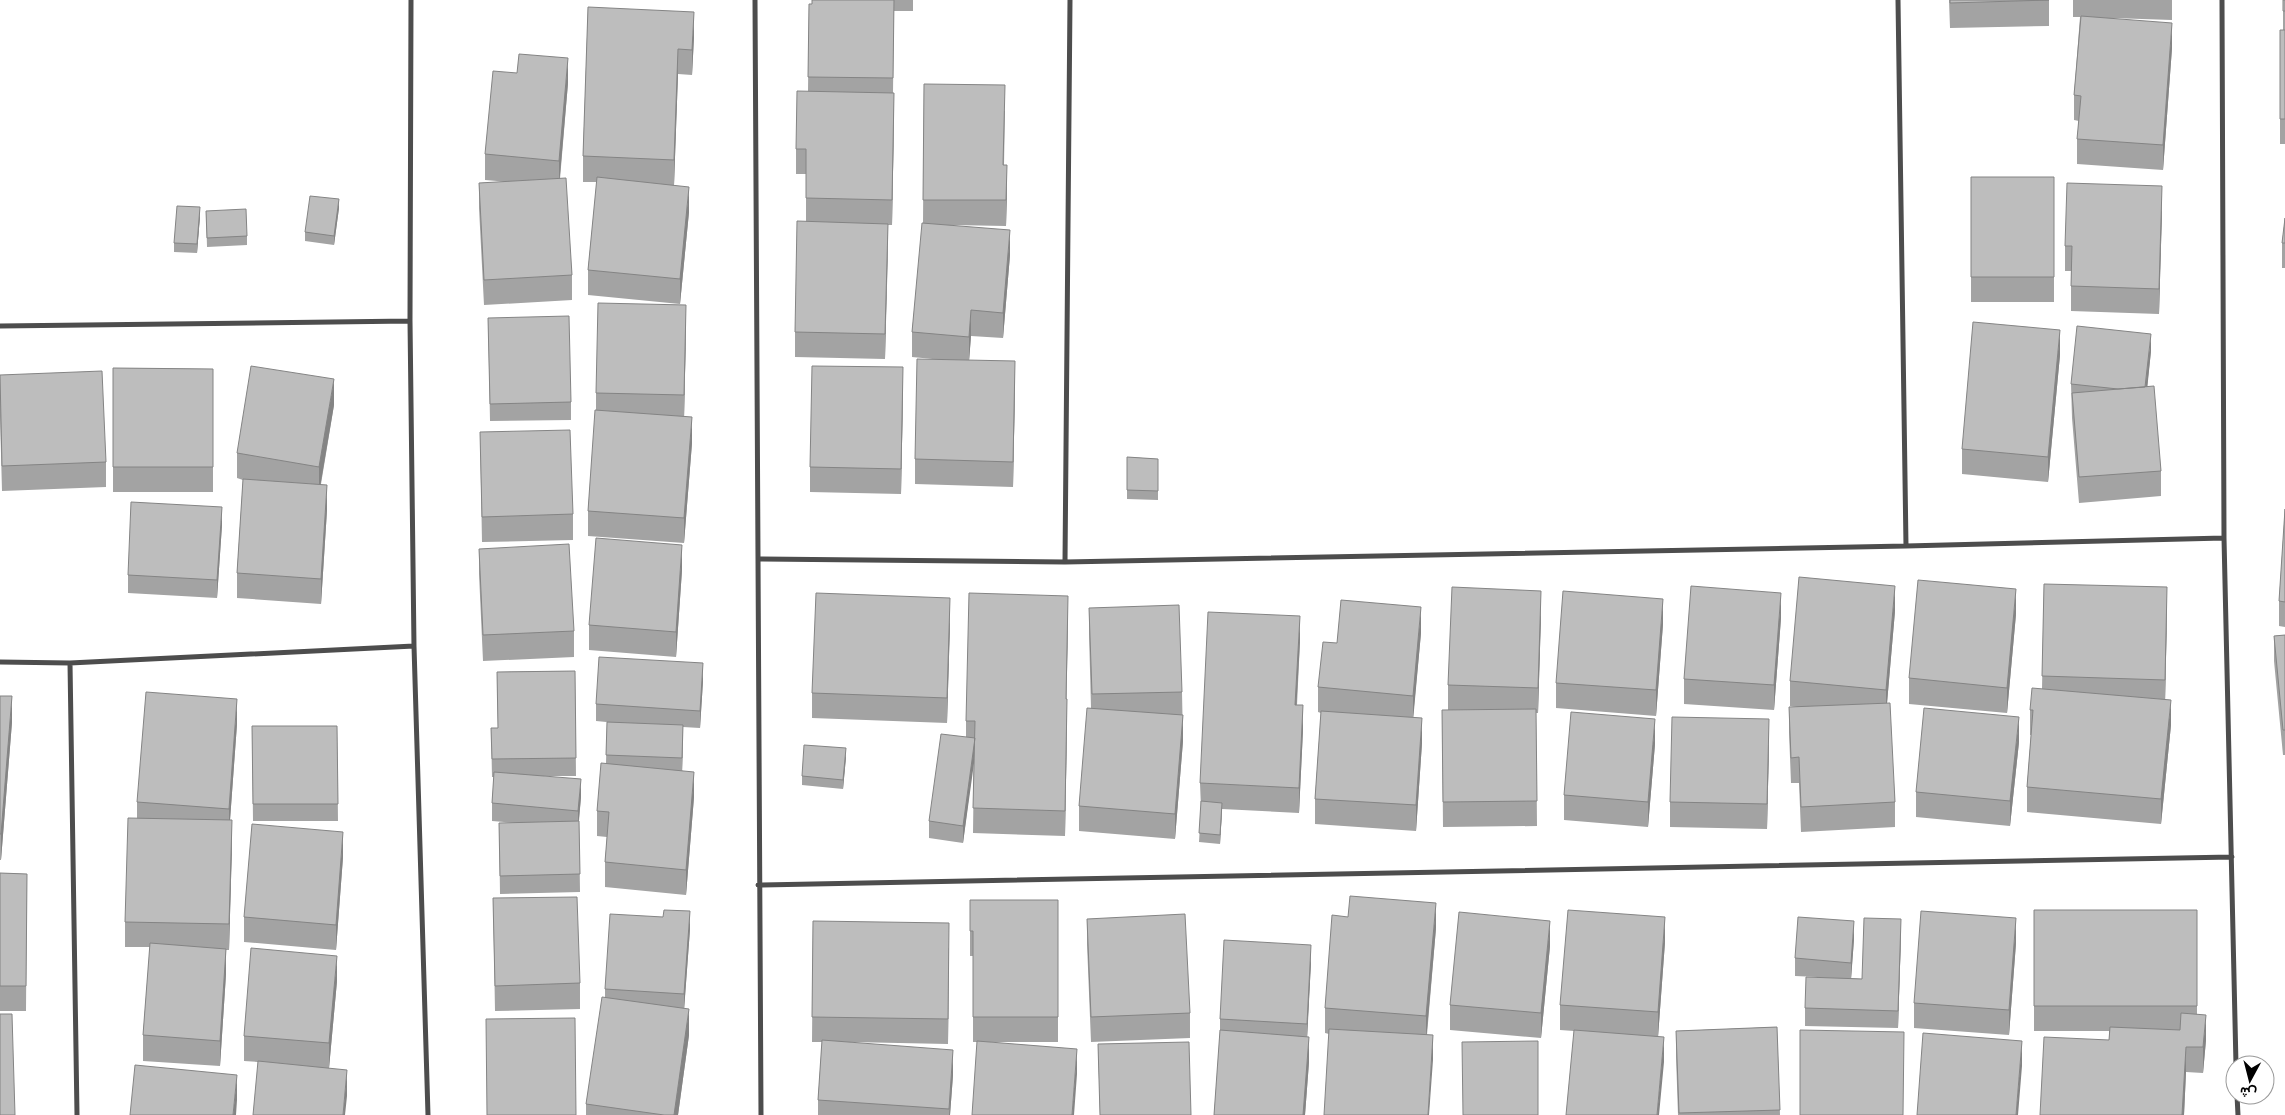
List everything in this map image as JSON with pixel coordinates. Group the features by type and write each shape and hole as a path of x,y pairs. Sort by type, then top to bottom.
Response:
{"street":[{"path":"411,0 410,322 414,646 428,1115"},
{"path":"755,0 758,884 761,1115"},
{"path":"1065,562 1070,0"},
{"path":"1898,0 1906,546"},
{"path":"2222,0 2224,538 2236,1055"},
{"path":"0,326 410,322"},
{"path":"758,559 1065,562 2224,538"},
{"path":"0,662 70,663 414,646"},
{"path":"70,663 77,1115"},
{"path":"758,884 2232,857"}],"building":[{"path":"812,0 894,0 893,78 808,77 809,4 812,4"},
{"path":"1950,0 2049,0 1950,3"},
{"path":"2283,0 2285,0 2285,11 2283,11"},
{"path":"588,7 694,12 692,50 678,49 674,160 583,156"},
{"path":"2081,16 2172,23 2163,145 2077,139 2081,96 2074,95"},
{"path":"2280,30 2285,30 2285,119 2280,119"},
{"path":"519,54 568,58 559,161 485,154 493,71 517,73"},
{"path":"924,84 1005,85 1003,165 1007,165 1006,200 923,200"},
{"path":"797,91 894,93 892,200 806,198 806,149 796,149"},
{"path":"597,177 689,187 680,279 588,270"},
{"path":"1971,177 2054,177 2054,277 1971,277"},
{"path":"566,178 572,275 484,280 479,183"},
{"path":"2067,183 2162,186 2159,289 2071,286 2072,246 2065,246"},
{"path":"310,196 339,199 334,236 305,232"},
{"path":"177,206 200,207 197,244 174,243"},
{"path":"246,209 247,236 207,238 206,211"},
{"path":"2285,218 2285,243 2282,243"},
{"path":"797,221 888,224 885,334 795,332"},
{"path":"922,223 1010,230 1003,313 971,310 969,337 912,332"},
{"path":"598,303 686,305 684,395 596,393"},
{"path":"569,316 571,402 490,404 488,318"},
{"path":"1973,322 2060,330 2048,457 1962,449"},
{"path":"2077,326 2151,334 2145,387 2118,389 2071,384"},
{"path":"917,359 1015,361 1013,462 915,459"},
{"path":"251,366 334,379 319,467 237,453"},
{"path":"812,366 903,367 901,469 810,467"},
{"path":"113,368 213,369 213,467 113,467"},
{"path":"102,371 106,462 2,466 0,375"},
{"path":"2154,386 2161,471 2079,477 2072,393"},
{"path":"595,410 692,417 684,518 588,511"},
{"path":"570,430 573,514 482,517 480,432"},
{"path":"1127,457 1158,459 1158,491 1127,490"},
{"path":"243,479 327,485 321,579 237,573"},
{"path":"131,502 222,507 217,580 128,575"},
{"path":"2285,509 2285,602 2279,601"},
{"path":"596,538 682,545 676,632 589,625"},
{"path":"569,544 574,631 483,635 479,549"},
{"path":"1799,577 1895,586 1886,690 1790,681"},
{"path":"1918,580 2016,589 2007,688 1909,678"},
{"path":"2044,584 2167,587 2165,680 2042,676"},
{"path":"1691,586 1781,593 1774,685 1684,679"},
{"path":"1452,587 1541,591 1538,688 1448,685"},
{"path":"1563,591 1663,599 1656,690 1556,683"},
{"path":"816,593 950,598 947,698 812,693"},
{"path":"969,593 1068,596 1065,811 973,808 975,721 966,721"},
{"path":"1341,600 1421,607 1413,696 1318,687 1323,642 1337,643"},
{"path":"1179,605 1182,692 1092,694 1089,608"},
{"path":"1208,612 1300,616 1295,705 1303,705 1299,788 1200,783"},
{"path":"2285,635 2285,730 2283,730 2274,636"},
{"path":"599,657 703,663 700,711 596,704"},
{"path":"575,671 576,758 492,759 491,728 498,728 497,672"},
{"path":"2032,688 2171,700 2161,799 2027,787 2033,710 2030,710"},
{"path":"146,692 237,699 229,809 137,802"},
{"path":"0,696 12,696 1,834 0,834"},
{"path":"1890,703 1895,802 1801,807 1799,757 1791,758 1789,707"},
{"path":"1087,708 1183,715 1175,814 1079,806"},
{"path":"1924,708 2019,717 2010,801 1916,792"},
{"path":"1536,709 1537,801 1443,802 1442,710"},
{"path":"1321,711 1422,718 1416,805 1315,799"},
{"path":"1571,712 1655,719 1648,802 1564,795"},
{"path":"1672,717 1769,719 1767,804 1670,802"},
{"path":"607,722 683,725 682,758 606,755"},
{"path":"252,726 337,726 338,804 253,804"},
{"path":"941,734 975,738 963,826 929,821"},
{"path":"804,745 846,748 843,780 802,776"},
{"path":"601,763 694,772 686,870 605,862 609,812 597,811"},
{"path":"494,772 581,779 578,811 492,803"},
{"path":"1201,801 1222,803 1220,835 1199,833"},
{"path":"128,818 232,820 229,924 125,922"},
{"path":"579,821 580,874 500,876 499,823"},
{"path":"252,824 343,832 336,925 244,917"},
{"path":"0,873 27,874 26,986 0,986"},
{"path":"1350,896 1436,903 1426,1016 1325,1008 1332,915 1348,917"},
{"path":"577,897 580,983 495,986 493,898"},
{"path":"970,900 1058,900 1058,1017 973,1017 973,931 970,931"},
{"path":"664,910 690,911 684,994 605,989 610,914 663,917"},
{"path":"1568,910 1665,917 1658,1012 1560,1005"},
{"path":"2034,910 2197,910 2197,1006 2034,1006"},
{"path":"1921,911 2016,918 2009,1010 1914,1003"},
{"path":"1459,912 1550,921 1541,1013 1450,1005"},
{"path":"1185,914 1190,1013 1091,1017 1087,919"},
{"path":"1798,917 1854,921 1851,963 1795,958"},
{"path":"1864,918 1901,919 1898,1011 1805,1008 1806,977 1862,979"},
{"path":"813,921 949,923 948,1019 812,1017"},
{"path":"1224,940 1311,945 1307,1024 1220,1019"},
{"path":"150,943 226,949 220,1041 143,1035"},
{"path":"251,948 337,956 329,1043 244,1036"},
{"path":"602,997 689,1009 674,1115 586,1104"},
{"path":"2181,1013 2206,1015 2203,1047 2186,1047 2182,1115 2040,1115 2044,1037 2109,1040 2110,1027 2180,1030"},
{"path":"0,1014 12,1014 15,1115 0,1115"},
{"path":"575,1018 576,1115 487,1115 486,1019"},
{"path":"1777,1027 1780,1110 1679,1113 1676,1031"},
{"path":"1329,1029 1433,1035 1428,1115 1324,1115"},
{"path":"1220,1030 1309,1037 1303,1115 1214,1115"},
{"path":"1574,1030 1664,1037 1657,1115 1566,1115"},
{"path":"1800,1030 1904,1032 1903,1115 1800,1115"},
{"path":"1923,1033 2022,1041 2016,1115 1917,1115"},
{"path":"822,1040 953,1050 949,1109 818,1100"},
{"path":"977,1041 1077,1049 1072,1115 972,1115"},
{"path":"1538,1041 1538,1115 1463,1115 1462,1042"},
{"path":"1189,1042 1191,1115 1100,1115 1098,1044"},
{"path":"258,1061 347,1070 343,1115 253,1115"},
{"path":"135,1065 237,1075 233,1115 130,1115"}]}
